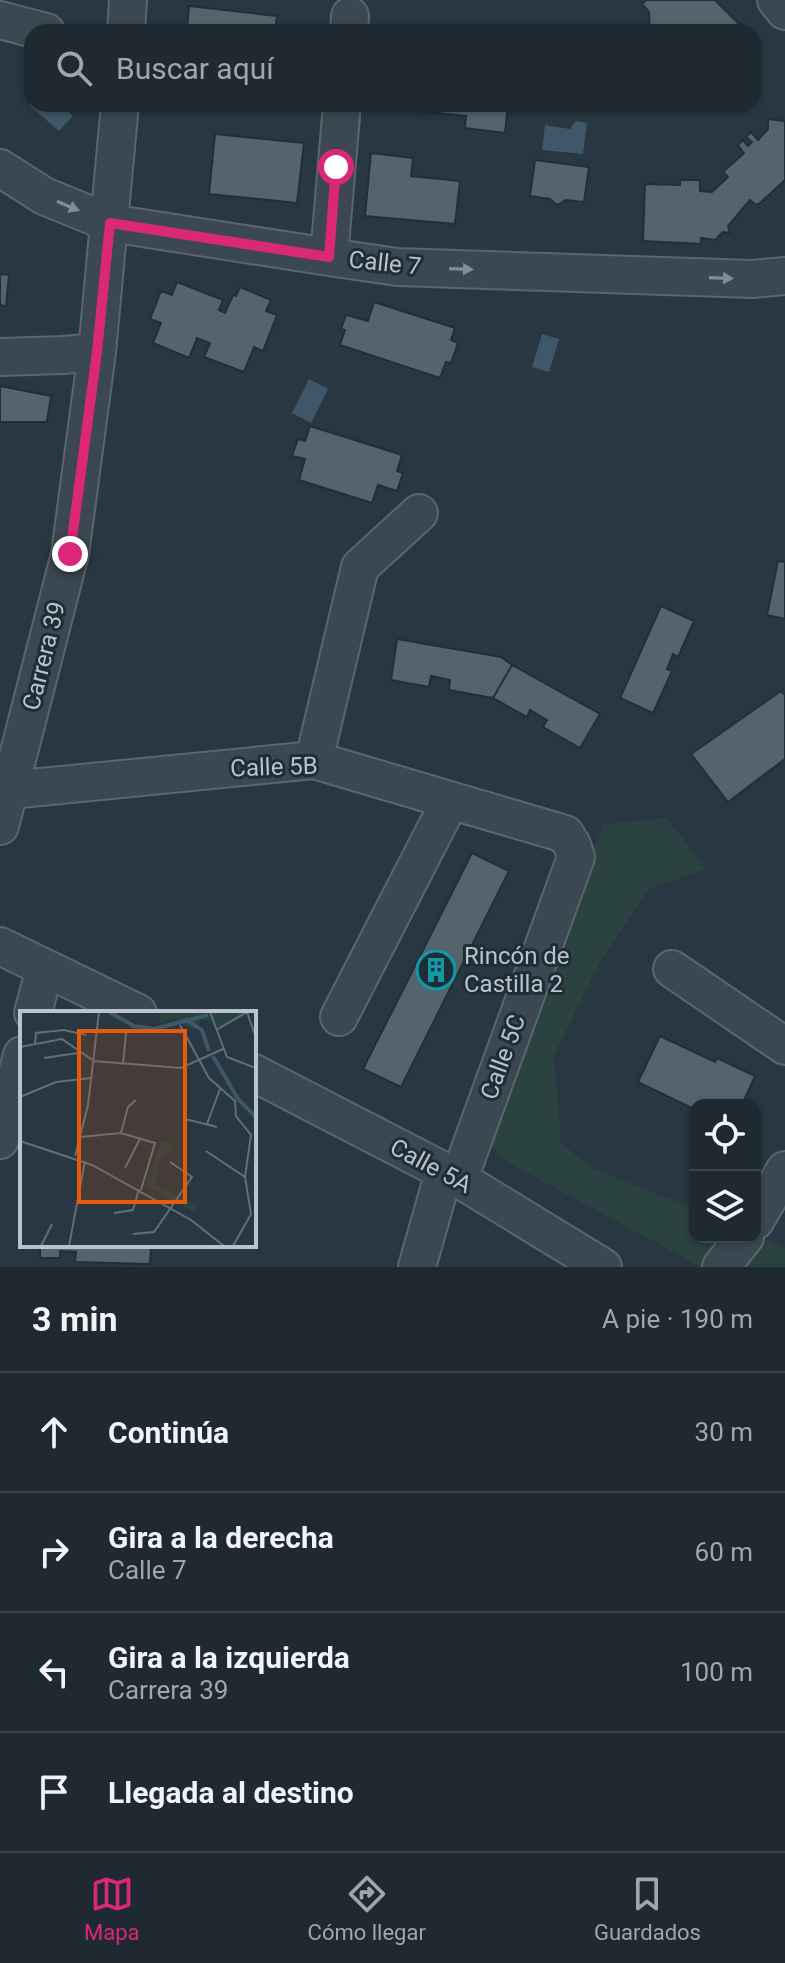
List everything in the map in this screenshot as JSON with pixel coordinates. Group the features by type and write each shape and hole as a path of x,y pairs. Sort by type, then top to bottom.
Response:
{"street":[{"path":"126,24 128,0"},
{"path":"776,0 785,11"},
{"path":"0,20 24,26"},
{"name":"Carrera 39","path":"0,826 70,554 97,352 119,112"},
{"path":"329,257 341,112"},
{"name":"Calle 7","path":"0,168 44,196 110,223 397,267 752,279 785,276"},
{"path":"0,357 97,352"},
{"path":"314,760 360,567 419,513"},
{"name":"Calle 5B","path":"10,790 314,760 565,834 572,845"},
{"path":"339,1017 450,801"},
{"name":"Calle 5C","path":"417,1267 427,1225 451,1176 576,857 572,845"},
{"path":"0,946 134,1011"},
{"path":"34,1011 45,968"},
{"path":"672,969 785,1046"},
{"path":"0,1140 20,1063"},
{"name":"Calle 5A","path":"256,1074 451,1176 603,1267"},
{"path":"761,1211 785,1170"},
{"path":"721,1267 740,1243"}],"green space":[{"path":"667,818 706,869 648,890 600,962 554,1055 561,1143 592,1168 689,1207 689,1243 761,1243 761,1237 785,1248 785,1267 701,1267 507,1162 486,1141 503,1071 604,824"}],"water":[{"path":"37,112 69,112 73,116 59,131"},
{"path":"576,121 587,123 583,154 542,150 545,125 570,129"},
{"path":"542,334 559,339 549,372 532,367"},
{"path":"309,379 328,389 311,423 292,413"}],"building":[{"path":"646,0 715,0 739,24 650,24 649,12 642,4"},
{"path":"189,6 277,16 276,24 188,24"},
{"path":"428,112 507,112 505,133 465,128 466,116"},
{"path":"768,119 785,121 785,180 760,203 756,205 750,200 728,226 730,233 723,232 715,240 701,238 701,244 643,241 645,184 680,185 680,180 700,180 700,191 712,192 728,177 723,172 744,153 738,145 743,140 748,146 752,142 746,137 751,132 758,140 768,129"},
{"path":"215,134 304,143 297,203 209,194"},
{"path":"371,153 413,158 411,176 460,181 455,224 365,216"},
{"path":"535,160 589,167 584,202 566,200 557,205 550,199 530,196"},
{"path":"0,274 9,275 6,306 0,305"},
{"path":"177,282 223,300 219,310 225,313 240,287 271,300 266,311 277,315 263,351 254,347 244,372 204,357 210,343 197,338 189,358 153,343 161,323 150,319 161,291 172,295"},
{"path":"374,302 455,328 451,340 458,343 451,363 446,362 440,378 340,345 346,315 368,321"},
{"path":"0,386 51,396 47,422 0,422"},
{"path":"310,426 402,455 397,471 403,473 397,491 378,485 372,503 299,480 305,459 292,456 298,439 305,441"},
{"path":"778,561 785,562 785,619 767,615"},
{"path":"661,606 694,621 678,657 673,654 667,669 672,671 653,713 620,698"},
{"path":"397,639 501,657 512,665 493,698 449,690 450,680 431,676 429,687 391,680"},
{"path":"512,665 600,714 580,748 543,727 547,720 530,710 527,717 493,698"},
{"path":"781,691 785,695 785,759 728,802 691,754"},
{"name":"Rincón de Castilla 2","path":"472,853 509,871 401,1087 363,1069"},
{"path":"660,1036 715,1062 717,1058 755,1076 745,1099 689,1099 689,1107 638,1082"},
{"path":"40,1247 151,1247 150,1264 75,1262 76,1252 60,1251 60,1258 40,1258"}],"place":[{"name":"Rincón de Castilla 2","path":"436,970"}],"route":[{"path":"70,554 97,352 110,223 329,257 336,167"}]}
